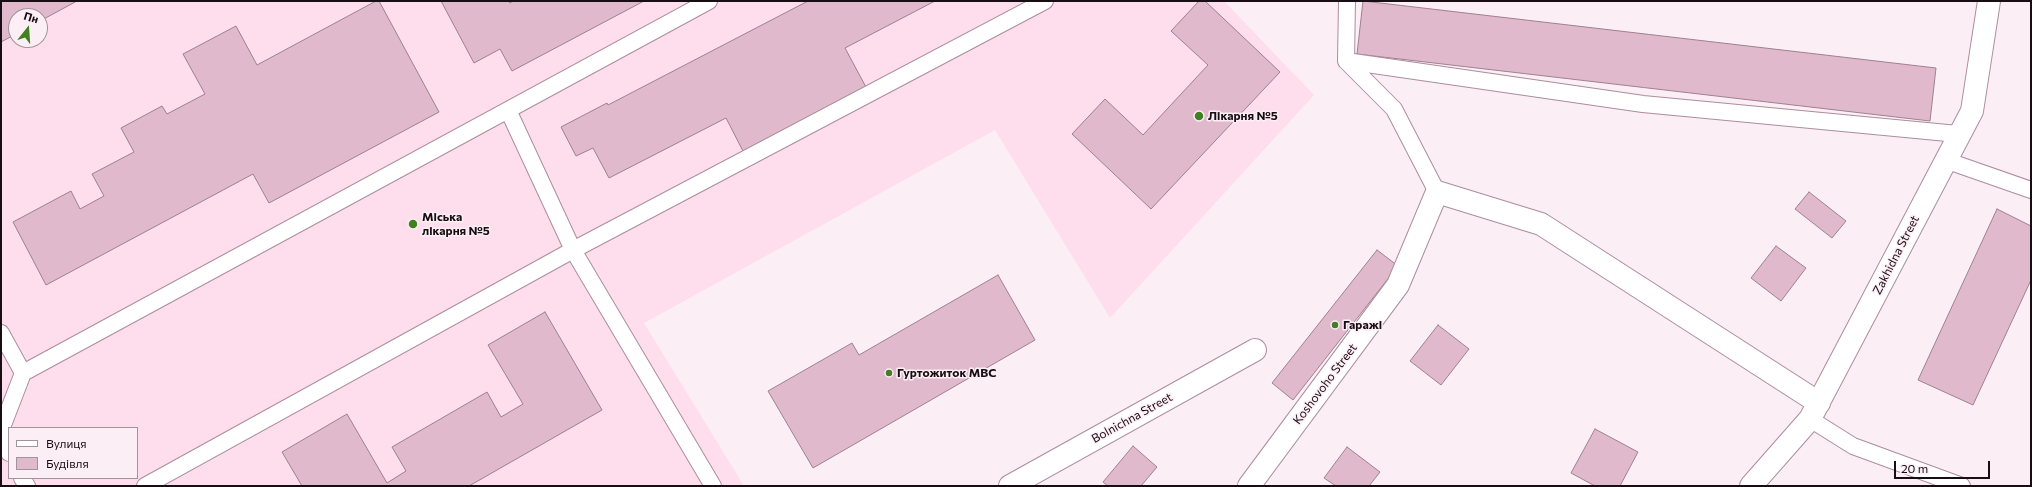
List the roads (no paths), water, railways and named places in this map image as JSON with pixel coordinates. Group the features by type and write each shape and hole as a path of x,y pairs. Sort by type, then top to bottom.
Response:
{"street":[{"name":"Zakhidna Street","path":"1751,486 1815,411 1958,134 1972,111 1989,1"},
{"path":"1437,192 1541,224 1815,411"},
{"name":"Koshovoho Street","path":"1249,486 1398,285 1437,192"},
{"name":"Bolnichna Street","path":"1010,486 1255,350"}],"lane":[{"path":"1,430 23,373 709,1"},
{"path":"145,486 573,250 1045,1"},
{"path":"1347,1 1346,61 1394,109 1437,192"},
{"path":"1346,61 1643,104 1958,134"},
{"path":"508,110 573,250 713,486"},
{"path":"1945,160 2031,190"},
{"path":"1,334 23,373"},
{"path":"1815,411 1853,446 1962,486"},
{"path":"1,438 8,451"}],"place":[{"name":"Лікарня №5","path":"1199,116"},
{"name":"Міська лікарня №5","path":"413,224"},
{"name":"Гаражі","path":"1335,325"},
{"name":"Гуртожиток МВС","path":"889,373"}]}
